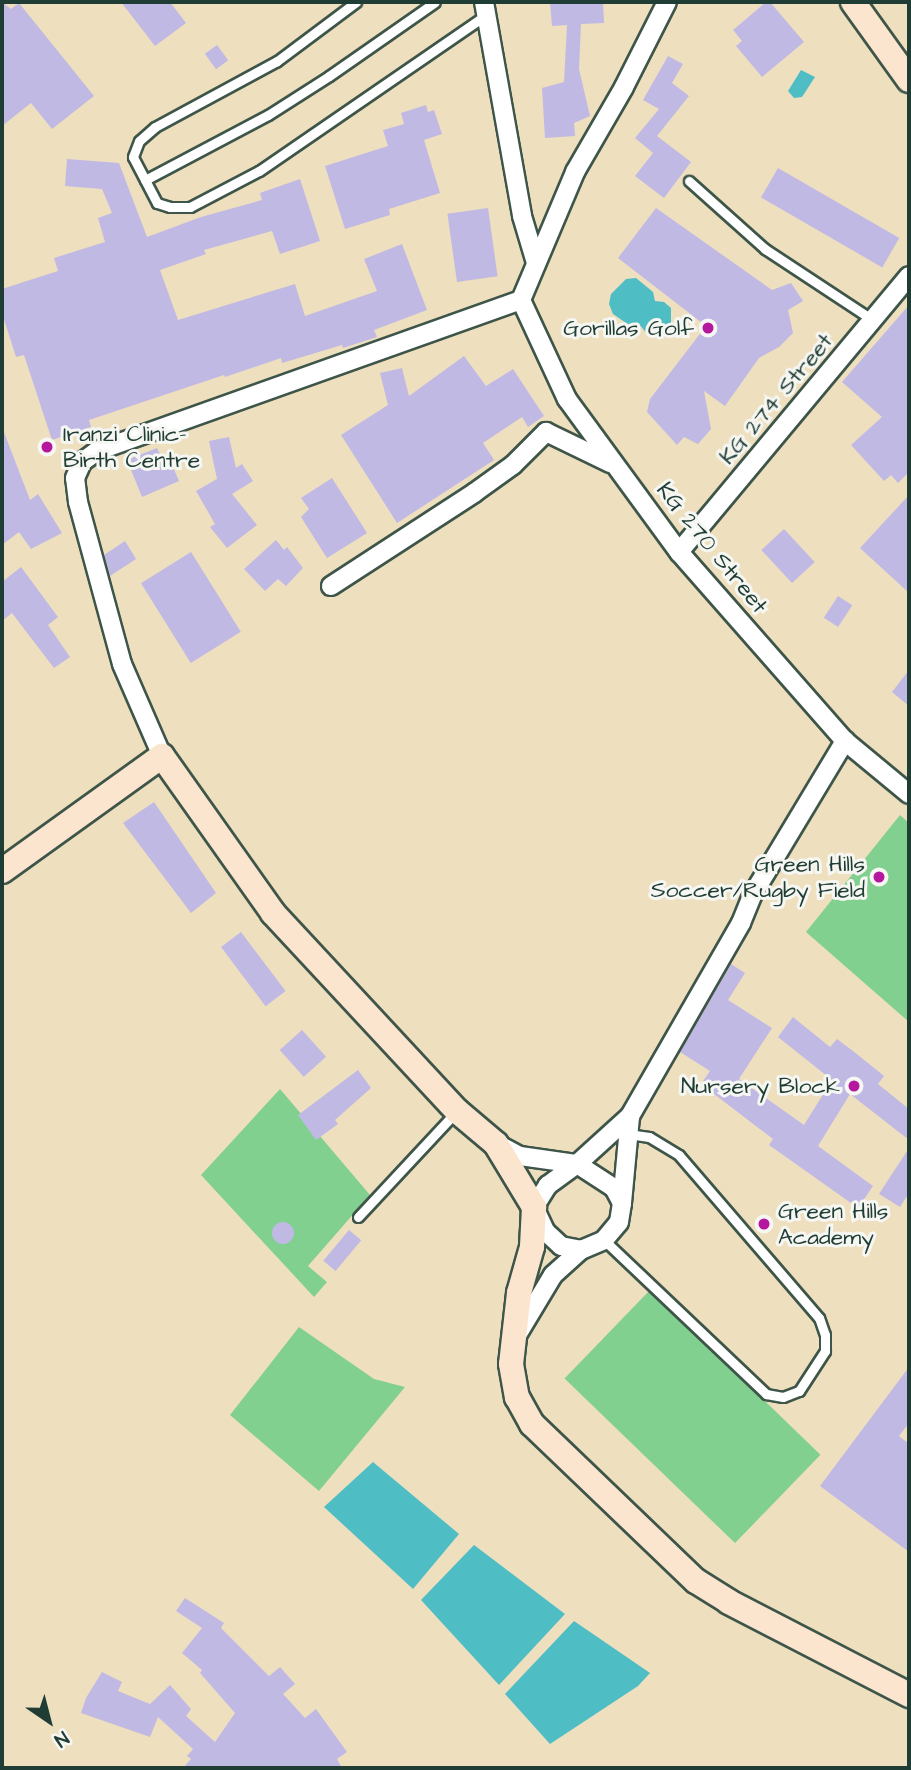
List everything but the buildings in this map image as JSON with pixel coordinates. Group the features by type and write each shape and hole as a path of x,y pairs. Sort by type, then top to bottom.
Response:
{"street":[{"path":"622,1203 604,1179 577,1164 520,1156 496,1144 457,1111 273,913 162,755 122,664 78,502 75,478 82,462 97,451 521,300 575,172 624,87 667,2"},
{"path":"853,2 909,80"},
{"path":"485,9 522,216 536,263"},
{"name":"KG 274 Street","path":"679,552 909,276"},
{"name":"KG 270 Street","path":"521,300 567,399 679,552 845,741 909,794"},
{"path":"331,586 474,494 513,465 546,432 615,466"},
{"path":"515,1338 553,1275 582,1250 604,1240 619,1222 629,1125 741,923 753,894 845,741"},
{"path":"2,871 162,755"},
{"path":"629,1125 548,1185 534,1207 532,1247 519,1293 511,1364 517,1397 532,1424 696,1581 729,1602 909,1695"},
{"path":"496,1144 534,1207 545,1231 561,1246 582,1250"}],"lane":[{"path":"356,2 278,61 155,127 139,141 133,157 157,203 170,208 190,207 259,171 485,9"},
{"path":"145,180 278,108 435,2"},
{"path":"689,181 765,249 874,321"},
{"path":"359,1217 457,1111"},
{"path":"604,1240 766,1394 783,1397 799,1391 825,1351 825,1335 819,1318 679,1155 629,1125"}],"green space":[{"name":"Green Hills Soccer/Rugby Field","path":"900,815 909,823 909,1022 806,932"},
{"path":"280,1089 370,1195 308,1266 327,1282 314,1297 201,1175"},
{"path":"650,1290 820,1455 735,1543 565,1378"},
{"path":"299,1327 374,1379 405,1387 319,1491 230,1415"}],"water":[{"path":"801,70 815,77 802,97 794,98 788,91"},
{"path":"636,278 653,292 655,301 664,302 671,308 671,327 663,334 648,335 639,324 629,325 613,314 609,304 611,294 626,279"},
{"path":"373,1462 459,1534 413,1589 324,1507"},
{"path":"474,1545 565,1614 499,1685 421,1600"},
{"path":"574,1621 650,1673 638,1686 550,1744 505,1694"}],"place":[{"name":"Gorillas Golf","path":"708,328"},
{"name":"Iranzi Clinic- Birth Centre","path":"47,447"},
{"name":"Green Hills Soccer/Rugby Field","path":"879,877"},
{"name":"Nursery Block","path":"854,1086"},
{"name":"Green Hills Academy","path":"764,1224"}]}
